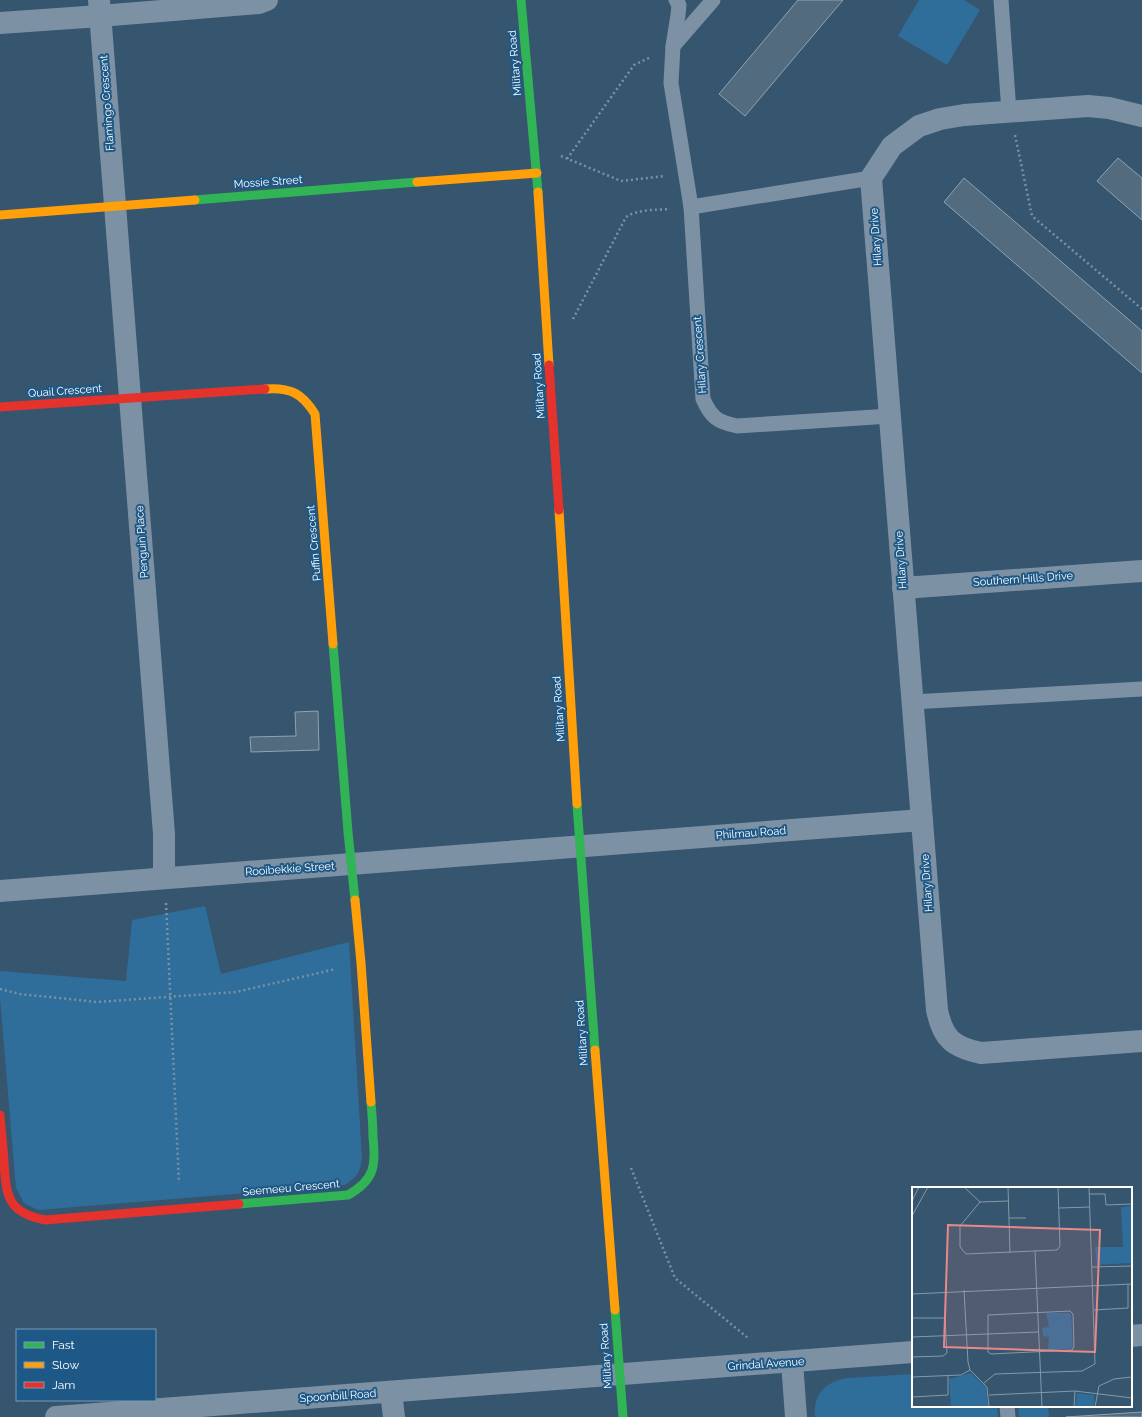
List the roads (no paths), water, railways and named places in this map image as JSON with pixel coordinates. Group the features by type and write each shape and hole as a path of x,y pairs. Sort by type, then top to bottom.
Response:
{"street":[{"path":"0,23 68,17 100,8 259,4 267,0"},
{"name":"Military Road","path":"522,0 537,173 580,846 623,1417"},
{"name":"Flamingo Crescent","path":"100,8 115,206"},
{"path":"871,178 892,146 919,126 940,119 964,115 1088,106 1109,108 1142,116"},
{"name":"Mossie Street","path":"0,215 537,173"},
{"name":"Hilary Drive","path":"871,178 937,1010 940,1025 947,1036 954,1043 964,1049 981,1053 1142,1041"},
{"name":"Penguin Place","path":"115,206 164,834 164,878"},
{"name":"Puffin Crescent","path":"131,398 278,388 291,390 299,394 310,405 314,414 351,864"},
{"name":"Quail Crescent","path":"0,407 131,398"},
{"name":"Southern Hills Drive","path":"903,588 1142,571"},
{"name":"Philmau Road","path":"580,846 922,820"},
{"name":"Rooibekkie Street","path":"0,891 580,846"},
{"name":"Seemeeu Crescent","path":"0,1115 6,1189 8,1196 23,1214 32,1218 45,1220 348,1196 363,1185 369,1177 374,1166 375,1158 361,963 351,864"},
{"path":"1132,1336 1142,1335"},
{"name":"Grindal Avenue","path":"620,1375 912,1352"},
{"path":"792,1362 796,1417"},
{"name":"Spoonbill Road","path":"56,1417 620,1375"},
{"path":"391,1392 394,1417"}],"lane":[{"name":"Hilary Crescent","path":"676,0 679,5 673,46 671,83 691,207 703,399 709,412 716,419 737,426 890,416"},
{"path":"673,46 713,0"},
{"path":"1001,0 1010,112"},
{"path":"691,207 871,178"},
{"path":"912,702 1142,689"},
{"path":"1007,1407 1008,1417"}]}
